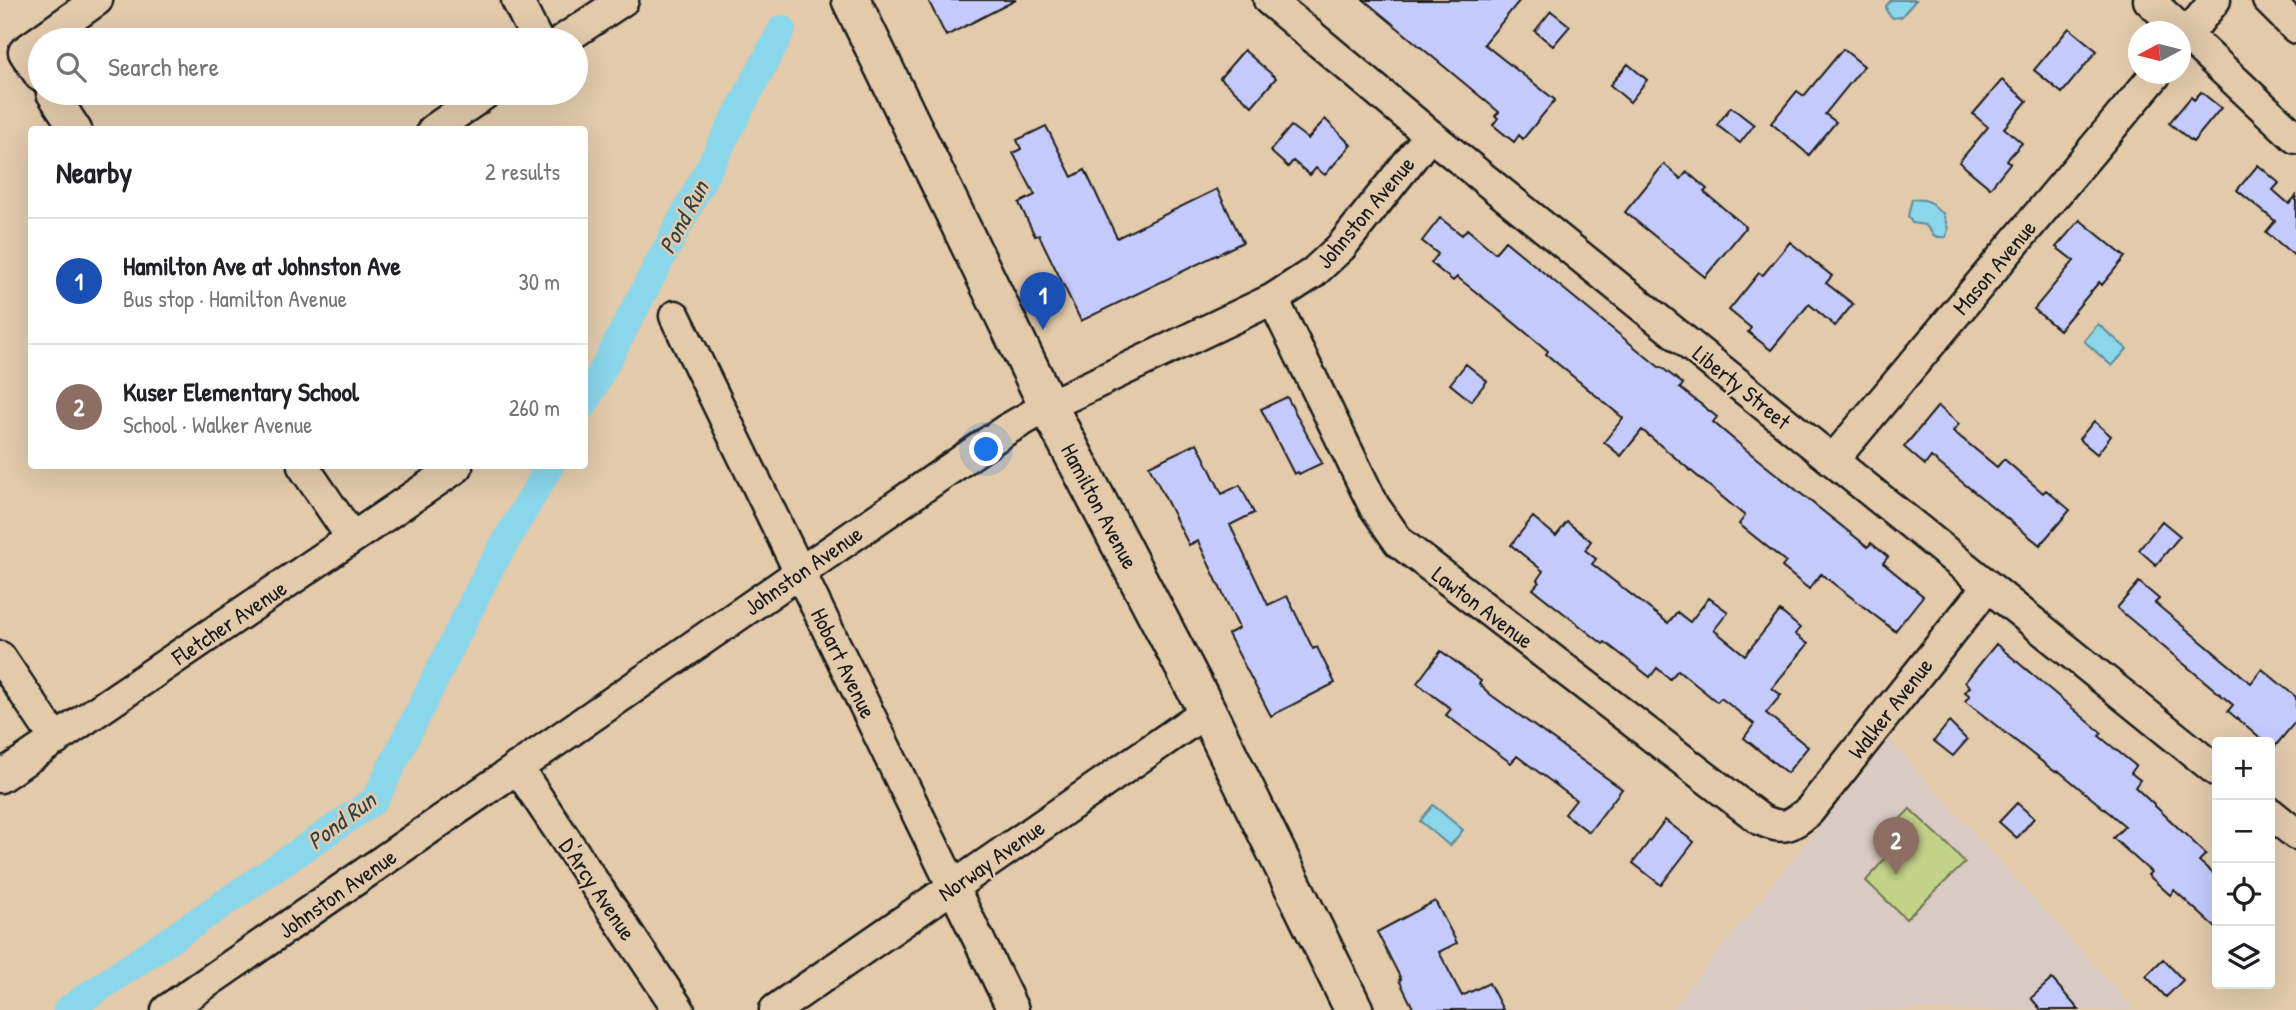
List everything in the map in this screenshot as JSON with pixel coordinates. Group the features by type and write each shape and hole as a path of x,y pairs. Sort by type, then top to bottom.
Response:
{"main road":[{"name":"Hamilton Avenue","path":"851,0 1048,406 1207,711 1354,1010"}],"street":[{"path":"69,28 97,0"},
{"path":"517,0 531,28"},
{"path":"581,28 623,0"},
{"name":"Liberty Street","path":"1269,0 1430,135 2212,767"},
{"path":"2150,0 2167,21"},
{"path":"2191,32 2215,0"},
{"path":"2268,0 2296,28"},
{"path":"2191,47 2296,138"},
{"name":"Mason Avenue","path":"1833,460 2148,84"},
{"path":"60,105 73,126"},
{"path":"439,126 469,105"},
{"name":"Johnston Avenue","path":"167,1010 1006,430 1048,406 1273,299 1313,273 1341,247 1430,135"},
{"name":"Lawton Avenue","path":"1273,299 1374,506 1399,542 1761,820 1776,826 1791,826"},
{"name":"Hobart Avenue","path":"676,316 1013,1010"},
{"path":"305,469 352,538"},
{"name":"Fletcher Avenue","path":"0,777 454,469"},
{"name":"Walker Avenue","path":"1791,826 1809,811 1987,587"},
{"path":"0,657 56,740"},
{"name":"Norway Avenue","path":"775,1010 1207,711"},
{"name":"D'Arcy Avenue","path":"517,767 679,1010"},
{"path":"2275,817 2296,834"}],"shaded area":[{"path":"1889,740 2135,1010 1671,1010"}],"green space":[{"path":"1910,809 1965,863 1906,919 1866,881 1897,844 1893,837 1899,820"}],"water":[{"path":"1891,0 1916,0 1901,17 1893,18 1887,12 1886,6"},
{"path":"1912,199 1930,202 1943,213 1948,229 1946,237 1935,236 1925,225 1912,223 1908,216"},
{"path":"2098,324 2127,349 2112,366 2084,341"},
{"path":"1433,805 1463,830 1450,846 1420,821"}],"building":[{"path":"928,0 1016,0 946,36"},
{"path":"1364,0 1520,0 1484,44 1555,100 1523,139 1519,135 1514,142 1493,125 1499,112"},
{"path":"1551,11 1570,26 1553,46 1535,31"},
{"path":"2069,28 2097,51 2062,93 2034,70"},
{"path":"1843,49 1864,66 1825,114 1836,122 1809,155 1771,123 1797,91 1804,96"},
{"path":"1244,50 1276,78 1252,106 1220,78"},
{"path":"1628,64 1647,80 1630,102 1610,85"},
{"path":"2002,80 2027,101 2004,128 2022,143 2007,160 2010,163 1990,188 1959,162 1988,127 1973,114"},
{"path":"2201,92 2221,108 2193,142 2169,123 2191,97 2194,100"},
{"path":"1731,107 1754,125 1740,143 1717,125"},
{"path":"1325,119 1351,145 1325,175 1316,168 1310,175 1293,161 1288,167 1270,151 1291,126 1308,139"},
{"path":"1046,126 1072,177 1085,170 1117,238 1217,189 1243,242 1081,321 1039,235 1035,236 1019,203 1035,195 1013,153 1021,149 1017,140"},
{"path":"1664,164 1681,179 1687,172 1707,189 1704,192 1746,227 1705,277 1625,212"},
{"path":"2258,165 2279,183 2273,190 2289,204 2296,196 2296,257 2266,232 2275,221 2237,190"},
{"path":"1440,218 1462,235 1467,229 1495,253 1505,241 1683,384 1680,388 1717,417 1713,422 1756,458 1868,547 1871,543 1888,557 1883,563 1923,596 1895,631 1821,574 1809,589 1782,567 1786,562 1739,524 1745,516 1642,430 1621,456 1604,442 1623,418 1495,307 1457,277 1453,281 1431,263 1438,254 1422,241"},
{"path":"2080,220 2125,257 2102,285 2099,282 2059,330 2034,309 2074,261 2056,247"},
{"path":"1790,242 1832,276 1826,283 1853,304 1835,326 1809,304 1771,350 1748,332 1751,328 1729,310 1759,273 1763,275"},
{"path":"1466,364 1487,381 1471,401 1450,384"},
{"path":"1287,397 1322,463 1299,474 1294,474 1261,409"},
{"path":"1938,406 1959,424 1953,431 1997,467 2004,459 2043,493 2046,490 2070,510 2040,545 1931,457 1925,465 1904,447"},
{"path":"2094,421 2111,436 2097,454 2079,439"},
{"path":"1197,443 1222,494 1240,485 1254,513 1230,525 1268,605 1287,596 1313,649 1317,647 1335,683 1271,716 1228,634 1239,628 1198,541 1189,545 1149,466"},
{"path":"1533,517 1556,536 1567,522 1591,541 1585,550 1596,559 1592,564 1668,623 1677,612 1690,622 1709,598 1728,612 1714,630 1745,655 1780,611 1800,628 1795,634 1808,644 1772,688 1781,695 1766,713 1808,747 1787,773 1744,738 1754,724 1721,698 1717,702 1678,670 1670,679 1657,668 1650,677 1533,589 1543,571 1511,545"},
{"path":"2162,521 2180,536 2156,565 2139,550"},
{"path":"2139,582 2159,599 2155,603 2251,683 2262,669 2296,697 2296,721 2275,746 2275,737 2258,737 2228,711 2233,705 2117,608"},
{"path":"1996,644 2102,733 2099,736 2136,766 2131,773 2140,780 2135,787 2206,854 2199,861 2212,873 2212,924 2174,890 2170,895 2148,875 2151,872 2113,838 2125,826 2060,772 2054,771 1965,701 1970,696 1965,692 1970,687 1965,682"},
{"path":"1441,651 1481,681 1479,684 1491,695 1622,789 1589,832 1565,814 1576,800 1517,756 1511,763 1446,715 1451,709 1417,683"},
{"path":"1949,722 1967,740 1953,756 1934,741"},
{"path":"2017,803 2034,818 2017,838 1999,822"},
{"path":"1665,820 1694,842 1661,885 1633,863"},
{"path":"1435,901 1457,943 1439,952 1462,996 1489,983 1503,1010 1414,1010 1377,932"},
{"path":"2163,959 2183,980 2166,997 2146,976"},
{"path":"2052,979 2079,1010 2041,1010 2031,998"}],"waterway":[{"name":"Pond Run","path":"588,397 782,29"},
{"name":"Pond Run","path":"67,1010 375,800 489,570 548,469"}],"place":[{"name":"Hamilton Ave at Johnston Ave","path":"1043,330"},
{"name":"Kuser Elementary School","path":"1896,875"}]}
